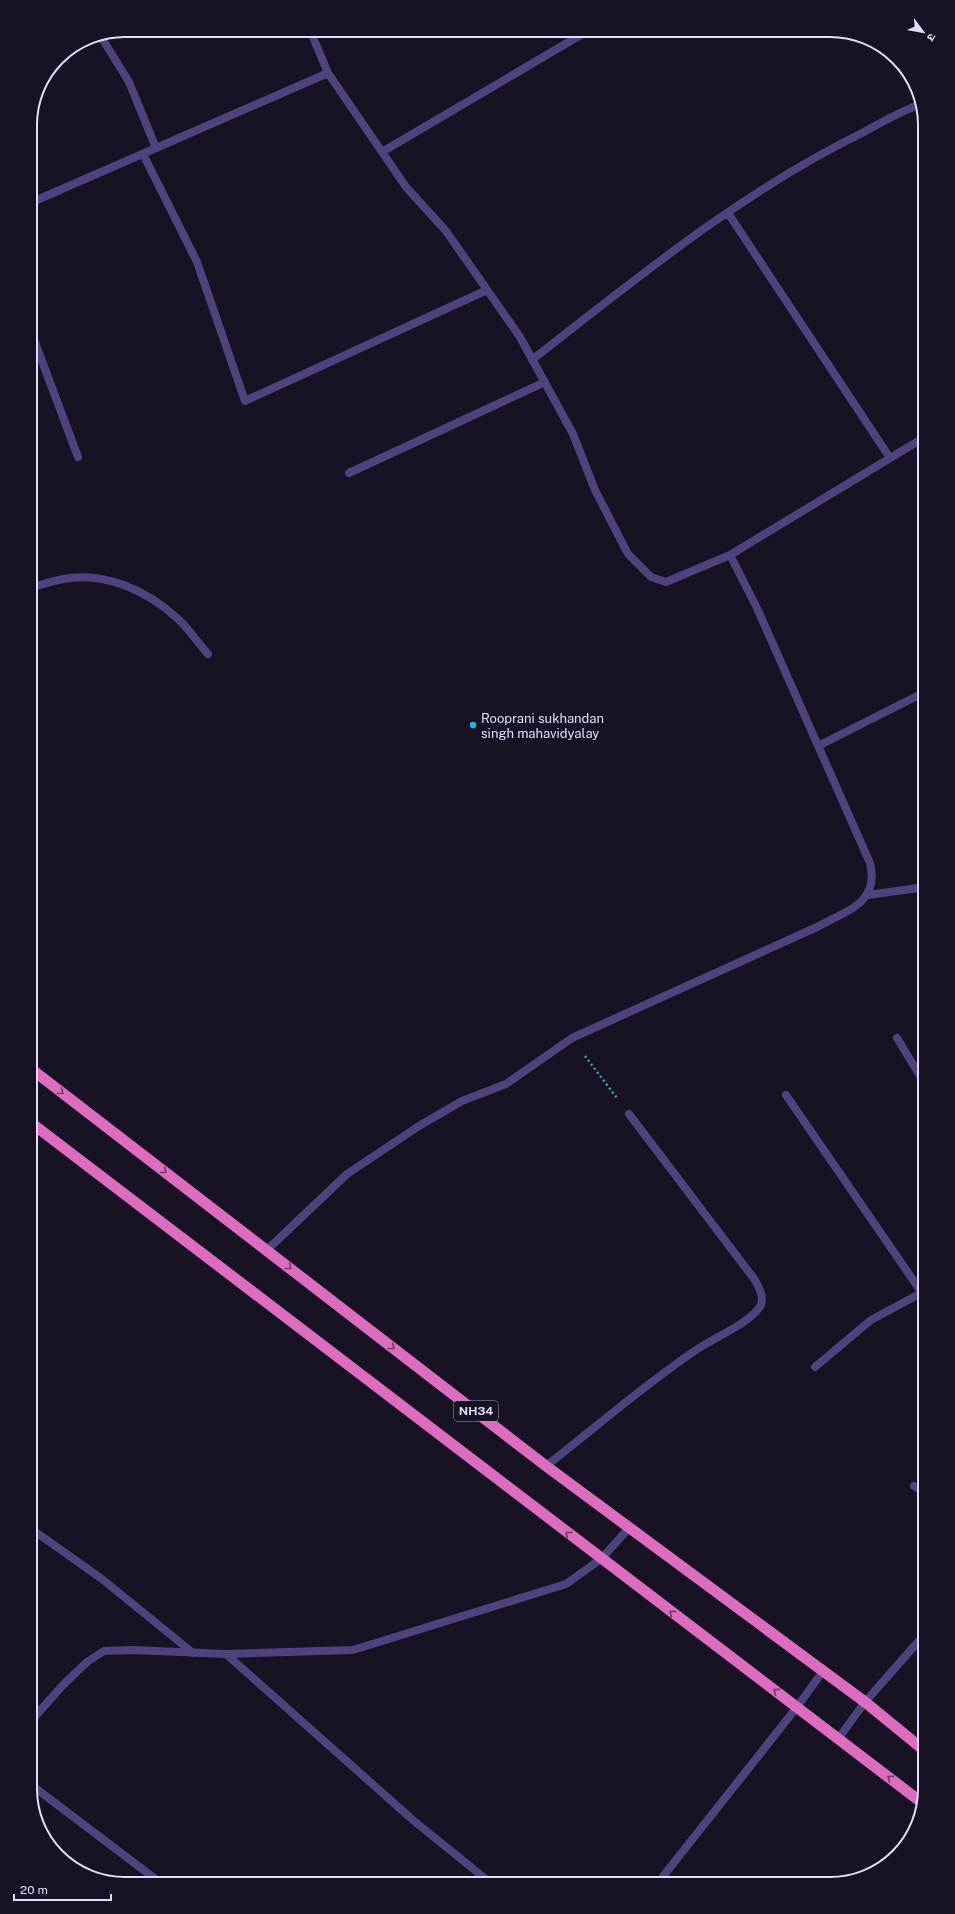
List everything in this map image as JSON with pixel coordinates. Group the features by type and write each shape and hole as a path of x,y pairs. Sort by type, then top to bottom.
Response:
{"highway":[{"name":"NH34","path":"37,1076 267,1250 546,1466 823,1671 918,1745"},
{"path":"37,1127 917,1799"}],"street":[{"path":"313,37 328,73 406,187 446,231 520,338 573,434 595,490 628,554 651,578 666,582 730,555 918,441"},
{"path":"382,152 577,37"},
{"path":"103,40 129,82 156,148"},
{"path":"37,200 328,73"},
{"path":"532,360 658,262 750,197 832,147 916,107"},
{"path":"143,154 197,262 246,401 487,290"},
{"path":"728,213 890,458"},
{"path":"37,348 78,457"},
{"path":"349,473 545,382"},
{"path":"267,1250 347,1174 419,1126 462,1101 506,1084 572,1038 817,927 856,906 868,895 873,876 870,864 757,608 730,555"},
{"path":"37,586 64,579 99,578 125,585 144,594 178,619 208,654"},
{"path":"818,746 918,696"},
{"path":"868,895 918,888"},
{"path":"897,1038 918,1072"},
{"path":"786,1095 918,1285"},
{"path":"546,1466 636,1394 690,1354 751,1316 760,1306 762,1299 761,1291 755,1280 629,1114"},
{"path":"815,1367 871,1320 918,1295"},
{"path":"914,1486 918,1489"},
{"path":"39,1712 63,1685 87,1662 104,1651 134,1650 226,1654 353,1650 566,1584 601,1559 630,1527"},
{"path":"37,1533 102,1579 193,1653"},
{"path":"838,1739 864,1702 918,1642"},
{"path":"226,1654 414,1821 483,1877"},
{"path":"663,1877 797,1707 823,1671"},
{"path":"37,1789 153,1877"}],"path":[{"path":"572,1038 629,1114"}],"place":[{"name":"Rooprani sukhandan singh mahavidyalay","path":"473,725"}]}
